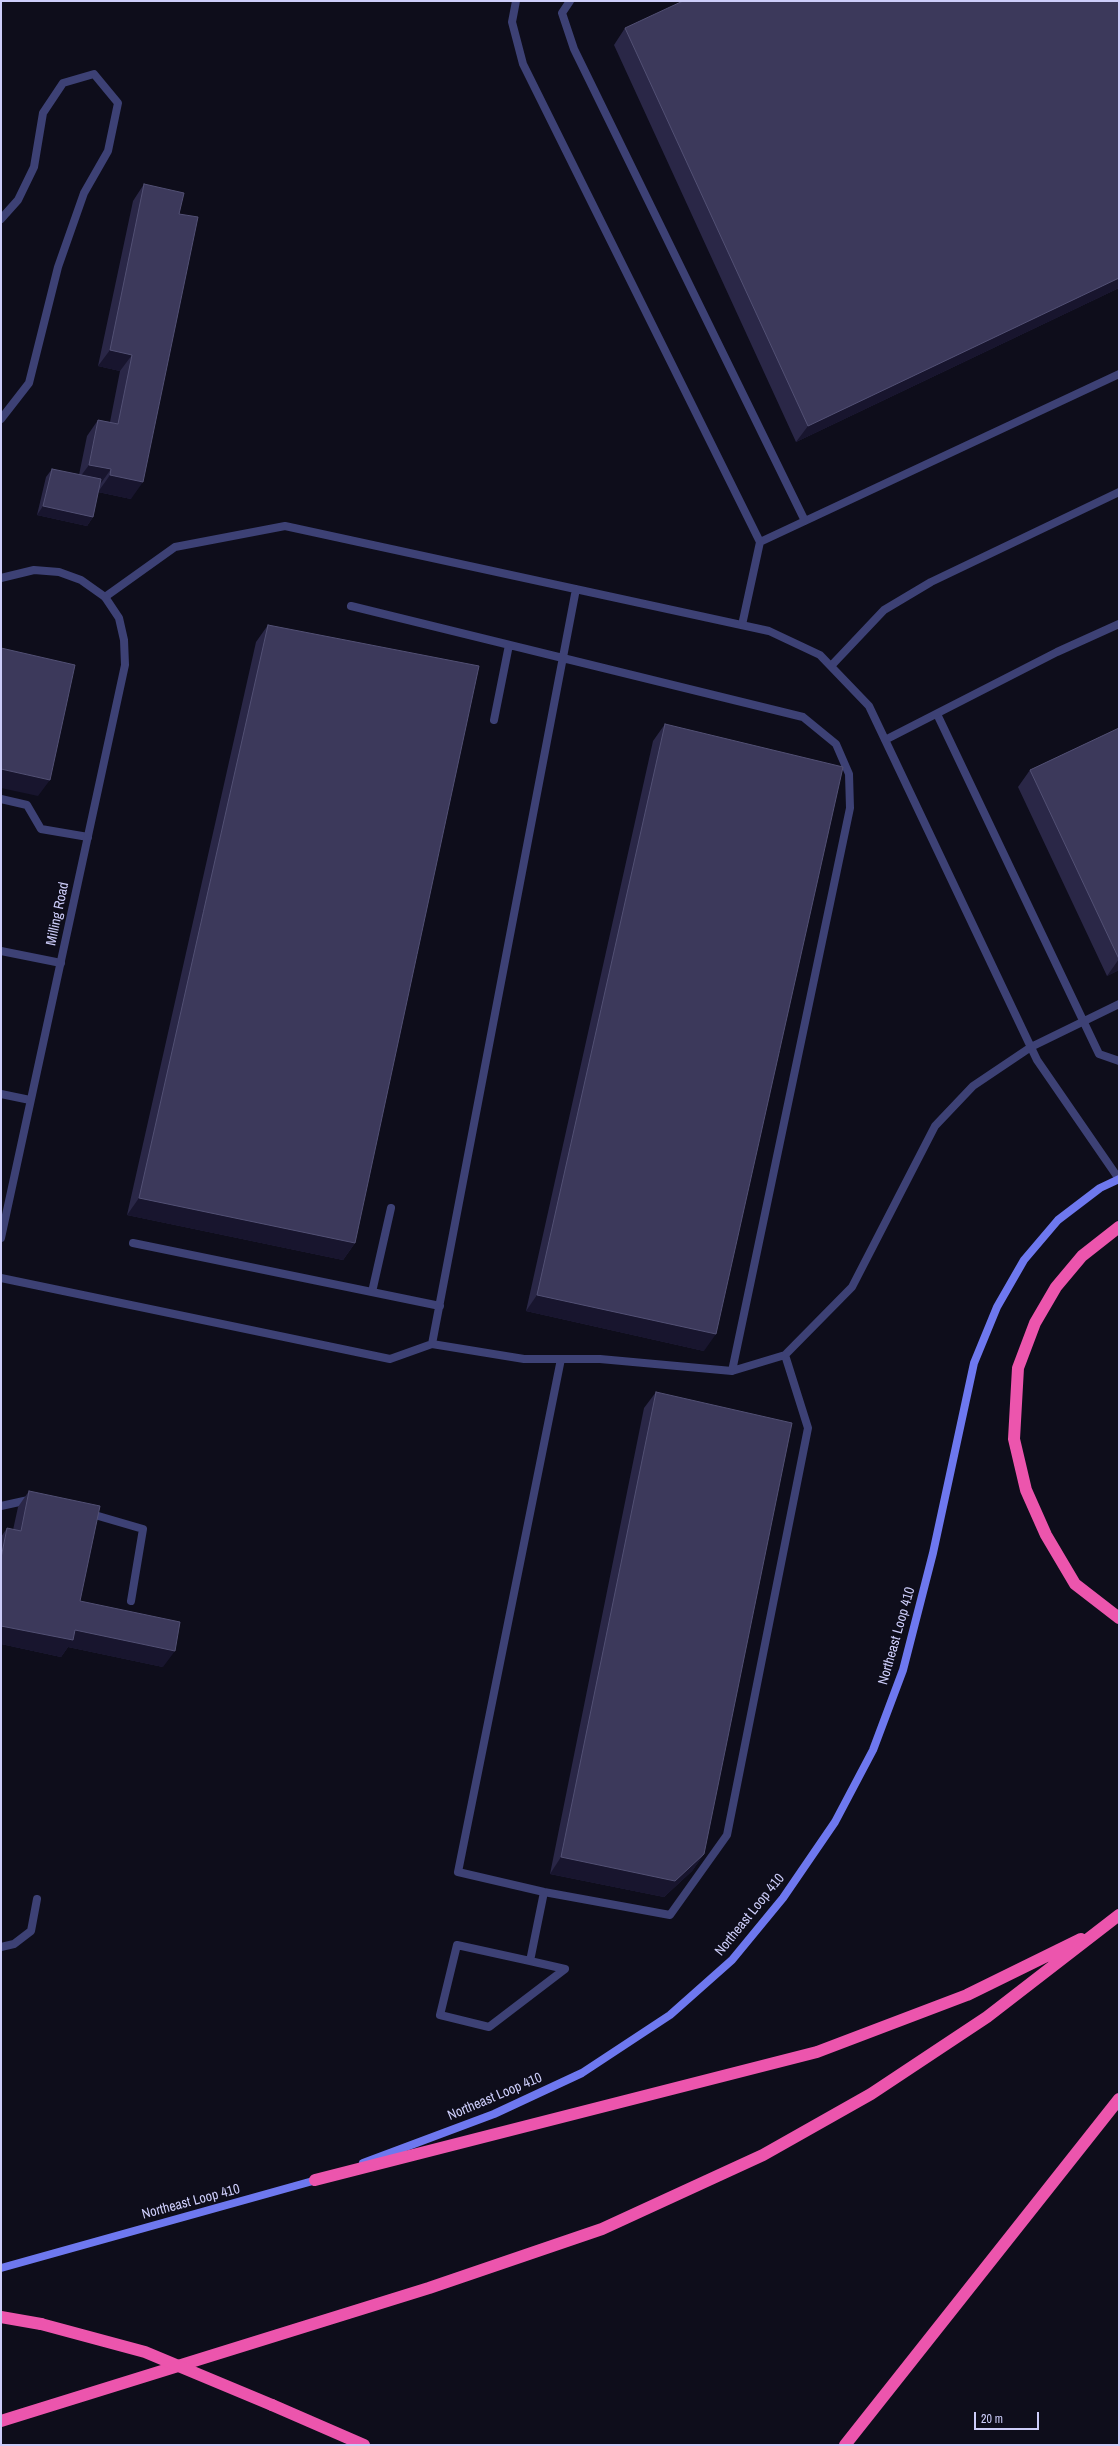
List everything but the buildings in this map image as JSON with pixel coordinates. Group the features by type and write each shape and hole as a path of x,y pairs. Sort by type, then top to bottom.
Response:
{"highway":[{"path":"1119,1227 1082,1256 1056,1287 1035,1323 1018,1368 1014,1439 1026,1490 1046,1535 1076,1584 1119,1618"},
{"path":"1,2421 422,2291 602,2229 763,2155 870,2094 987,2017 1106,1927 1119,1915"},
{"path":"315,2180 817,2052 967,1995 1106,1927"},
{"path":"844,2445 1119,2099"},
{"path":"1087,2139 1119,2109"},
{"path":"1,2317 41,2324 145,2352 364,2445"}],"main road":[{"name":"Northeast Loop 410","path":"1,2268 315,2180 494,2114 582,2073 670,2015 732,1960 783,1898 835,1822 869,1756 902,1670 933,1553 974,1363 997,1306 1024,1260 1058,1220 1100,1188 1119,1179"}],"street":[{"path":"516,1 512,22 523,64 760,542 742,625"},
{"path":"570,1 562,13 574,49 805,521"},
{"path":"1,219 18,200 34,167 42,113 63,83 94,74 118,103 108,151 84,192 58,268 29,383 1,418"},
{"path":"760,542 1119,374"},
{"path":"831,666 884,610 931,582 1119,492"},
{"path":"1,578 34,570 60,572 81,580 105,597 175,547 285,526 769,631 820,655 869,706 1037,1060 1119,1179"},
{"path":"432,1344 576,589"},
{"name":"Milling Road","path":"1,1238 125,665 124,640 119,618 105,597"},
{"path":"351,606 803,717 836,744 849,774 850,808 732,1371"},
{"path":"885,740 1057,652 1119,624"},
{"path":"494,720 509,645"},
{"path":"937,714 1099,1054 1119,1061"},
{"path":"1,799 27,805 41,829 88,837"},
{"path":"1,951 61,963"},
{"path":"1,1278 390,1359 432,1344 524,1359 600,1358 732,1371 785,1355 852,1287 935,1126 973,1086 1031,1048 1119,1004"},
{"path":"1,1094 30,1100"},
{"path":"372,1292 391,1208"},
{"path":"133,1243 440,1306"},
{"path":"561,1359 458,1872 544,1892 670,1916 727,1835 808,1428 785,1355"},
{"path":"1,1506 38,1498 46,1500"},
{"path":"76,1509 143,1529 131,1601"},
{"path":"530,1960 544,1892"},
{"path":"1,1947 14,1944 31,1931 37,1899"},
{"path":"457,1945 530,1960 565,1969 489,2027 440,2016 457,1945"}]}
